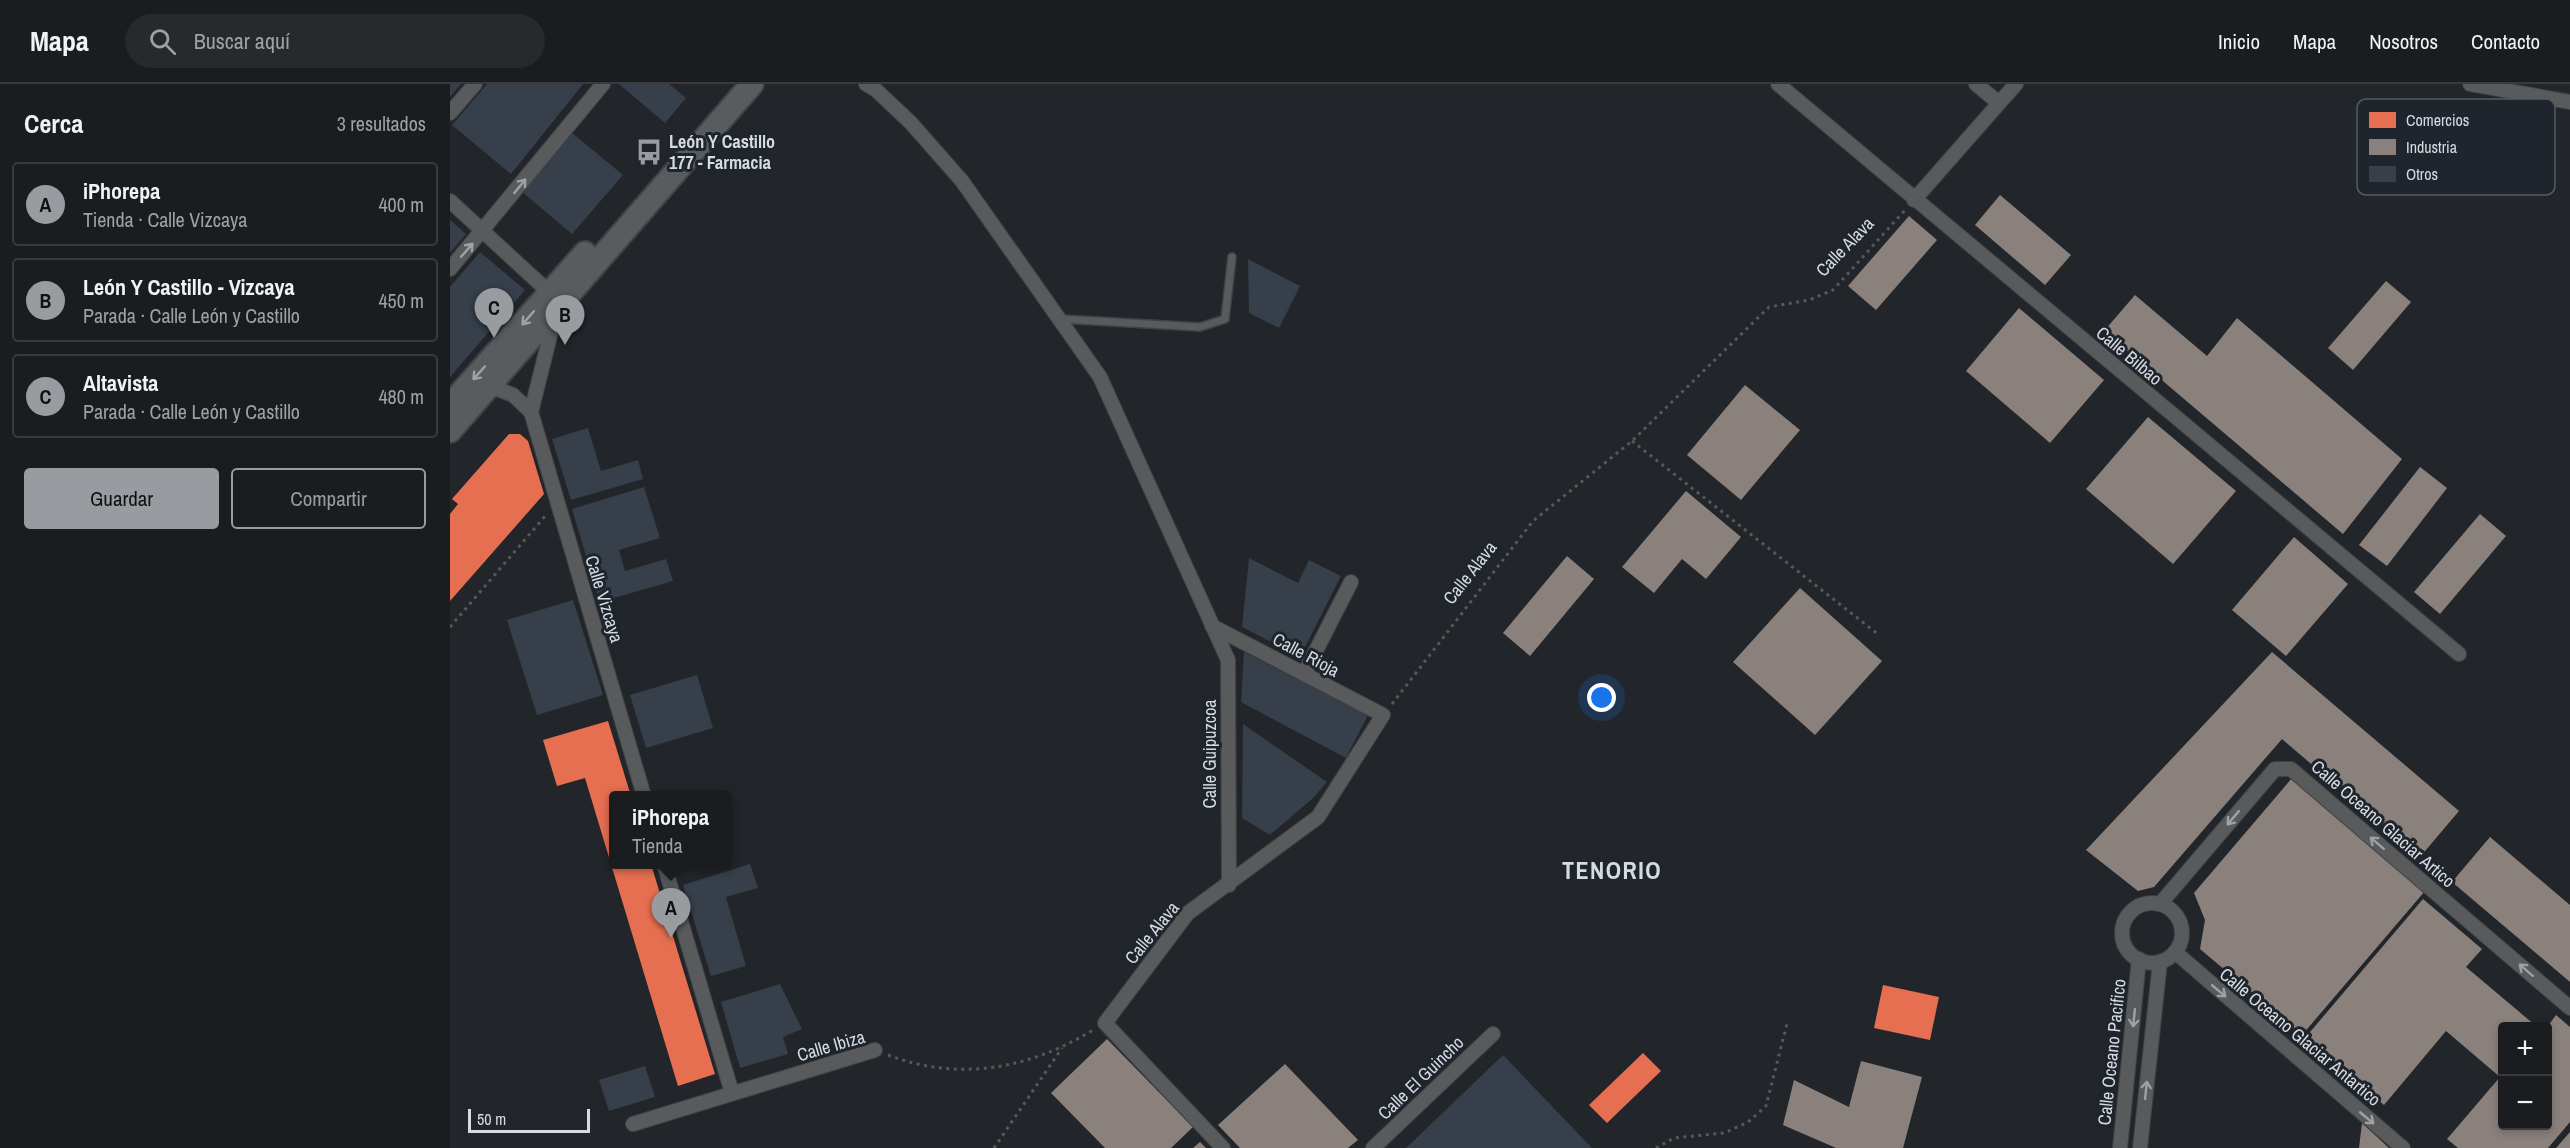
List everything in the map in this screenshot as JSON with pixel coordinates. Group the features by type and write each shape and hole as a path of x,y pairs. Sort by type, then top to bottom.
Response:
{"main road":[{"path":"450,431 490,386 553,301 731,84"},
{"path":"450,405 553,301 752,84"}],"street":[{"path":"450,113 475,84"},
{"path":"450,269 603,84"},
{"name":"Calle Guipuzcoa","path":"866,84 876,90 911,123 962,181 1100,377 1228,660 1229,885"},
{"name":"Calle Bilbao","path":"1778,84 2459,654"},
{"path":"1976,84 1999,103"},
{"path":"1914,200 2016,84"},
{"path":"2470,84 2553,99"},
{"path":"2555,99 2570,102"},
{"path":"450,201 553,301 531,412"},
{"path":"513,395 539,378"},
{"path":"490,386 513,395 531,412"},
{"name":"Calle Vizcaya","path":"531,412 643,791"},
{"path":"1304,674 1351,582"},
{"name":"Calle Rioja","path":"1212,626 1383,715"},
{"name":"Calle Alava","path":"1105,1023 1188,913 1229,885 1318,817 1383,715"},
{"name":"Calle Oceano Glaciar Artico","path":"2160,904 2275,769 2291,769 2570,1008"},
{"path":"665,869 732,1094"},
{"path":"2160,904 2171,909 2179,919 2182,930 2181,942 2175,952 2160,962 2148,963 2139,959 2124,943 2124,922 2130,912 2139,906 2160,904"},
{"name":"Calle Oceano Glaciar Antartico","path":"2175,952 2403,1148"},
{"name":"Calle Oceano Pacifico","path":"2120,1148 2139,959"},
{"name":"Calle Oceano Pacifico","path":"2140,1148 2160,962"},
{"path":"1105,1023 1223,1148"},
{"name":"Calle El Guincho","path":"1373,1148 1493,1034"},
{"name":"Calle Ibiza","path":"633,1124 875,1050"}],"lane":[{"path":"1061,319 1200,327 1225,319 1232,257"}],"path":[{"name":"Calle Alava","path":"1383,715 1533,521 1632,441 1769,307 1809,300 1833,290 1914,200"},
{"path":"1632,441 1880,635"},
{"path":"450,627 557,503"},
{"path":"1656,1148 1674,1138 1724,1133 1748,1122 1766,1106 1788,1020"},
{"name":"Calle Ibiza","path":"875,1050 914,1065 953,1071 1025,1061 1063,1048 1105,1023"},
{"path":"994,1148 1063,1048"}],"building: Comercios":[{"path":"509,434 520,434 528,441 544,494 450,601 450,514 458,504 452,499"},
{"path":"608,721 629,791 609,791 609,857 585,778 557,786 543,740"},
{"path":"612,869 653,869 715,1074 678,1086"},
{"path":"1883,985 1939,997 1930,1040 1874,1028"},
{"path":"1643,1053 1661,1071 1607,1123 1589,1105"}],"building: Industria":[{"path":"2000,195 2071,255 2045,285 1975,225"},
{"path":"1909,216 1937,240 1876,310 1848,286"},
{"path":"2386,281 2411,302 2353,370 2328,348"},
{"path":"2135,295 2207,356 2237,318 2402,459 2343,534 2104,331"},
{"path":"2019,308 2104,380 2050,443 1966,371"},
{"path":"1745,385 1800,430 1741,500 1687,455"},
{"path":"2148,417 2236,491 2173,564 2086,489"},
{"path":"2420,467 2447,488 2387,566 2359,545"},
{"path":"1686,491 1741,537 1706,579 1682,559 1654,593 1622,567"},
{"path":"2480,514 2506,536 2440,614 2414,592"},
{"path":"2294,537 2348,584 2286,656 2232,610"},
{"path":"1567,556 1594,579 1530,656 1503,633"},
{"path":"1800,588 1882,661 1815,735 1733,662"},
{"path":"2272,652 2459,811 2420,857 2282,739 2154,887 2138,891 2086,850"},
{"path":"2292,778 2425,891 2302,1035 2200,949 2205,920 2194,893"},
{"path":"2490,837 2570,905 2570,982 2452,882"},
{"path":"2423,899 2482,949 2466,967 2531,1022 2498,1022 2498,1075 2446,1031 2384,1105 2305,1038"},
{"path":"2556,1015 2570,1027 2570,1122 2548,1148 2458,1148 2447,1139 2498,1079 2498,1130 2552,1130 2551,1022"},
{"path":"1107,1039 1193,1127 1171,1148 1105,1148 1051,1093"},
{"path":"1861,1061 1922,1077 1903,1148 1836,1148 1783,1125 1794,1080 1849,1107"},
{"path":"1285,1064 1358,1140 1348,1148 1240,1148 1218,1125"},
{"path":"2362,1123 2389,1148 2359,1148"},
{"path":"2570,1132 2570,1148 2556,1148"},
{"path":"1200,1142 1206,1148 1193,1148"}],"building: Otros":[{"path":"450,84 461,84 450,97"},
{"path":"487,84 583,84 511,174 452,125"},
{"path":"619,84 669,84 686,98 665,123"},
{"path":"571,132 623,175 572,234 521,191"},
{"path":"450,220 466,234 450,253"},
{"path":"480,252 525,290 450,377 450,287"},
{"path":"1248,259 1300,286 1279,328 1249,313"},
{"path":"588,428 601,471 638,460 643,479 571,500 552,439"},
{"path":"644,487 660,538 619,550 625,571 666,559 673,581 600,602 572,509"},
{"path":"1249,558 1298,583 1309,560 1341,576 1300,657 1242,627"},
{"path":"573,600 603,695 537,715 507,620"},
{"path":"1244,652 1368,715 1346,758 1241,702"},
{"path":"697,675 713,728 646,748 630,695"},
{"path":"1243,724 1327,782 1312,799 1270,835 1242,818"},
{"path":"750,864 758,888 726,897 746,966 711,976 683,885"},
{"path":"780,984 802,1029 783,1037 788,1054 740,1068 721,1002"},
{"path":"1503,1055 1592,1148 1406,1148"},
{"path":"645,1066 655,1097 609,1111 599,1080"}],"place":[{"name":"León Y Castillo 177 - Farmacia","path":"649,152"},
{"name":"Altavista","path":"494,338"},
{"name":"León Y Castillo - Vizcaya","path":"565,345"},
{"name":"iPhorepa","path":"671,938"}],"district":[{"name":"TENORIO","path":"1612,871"}]}
